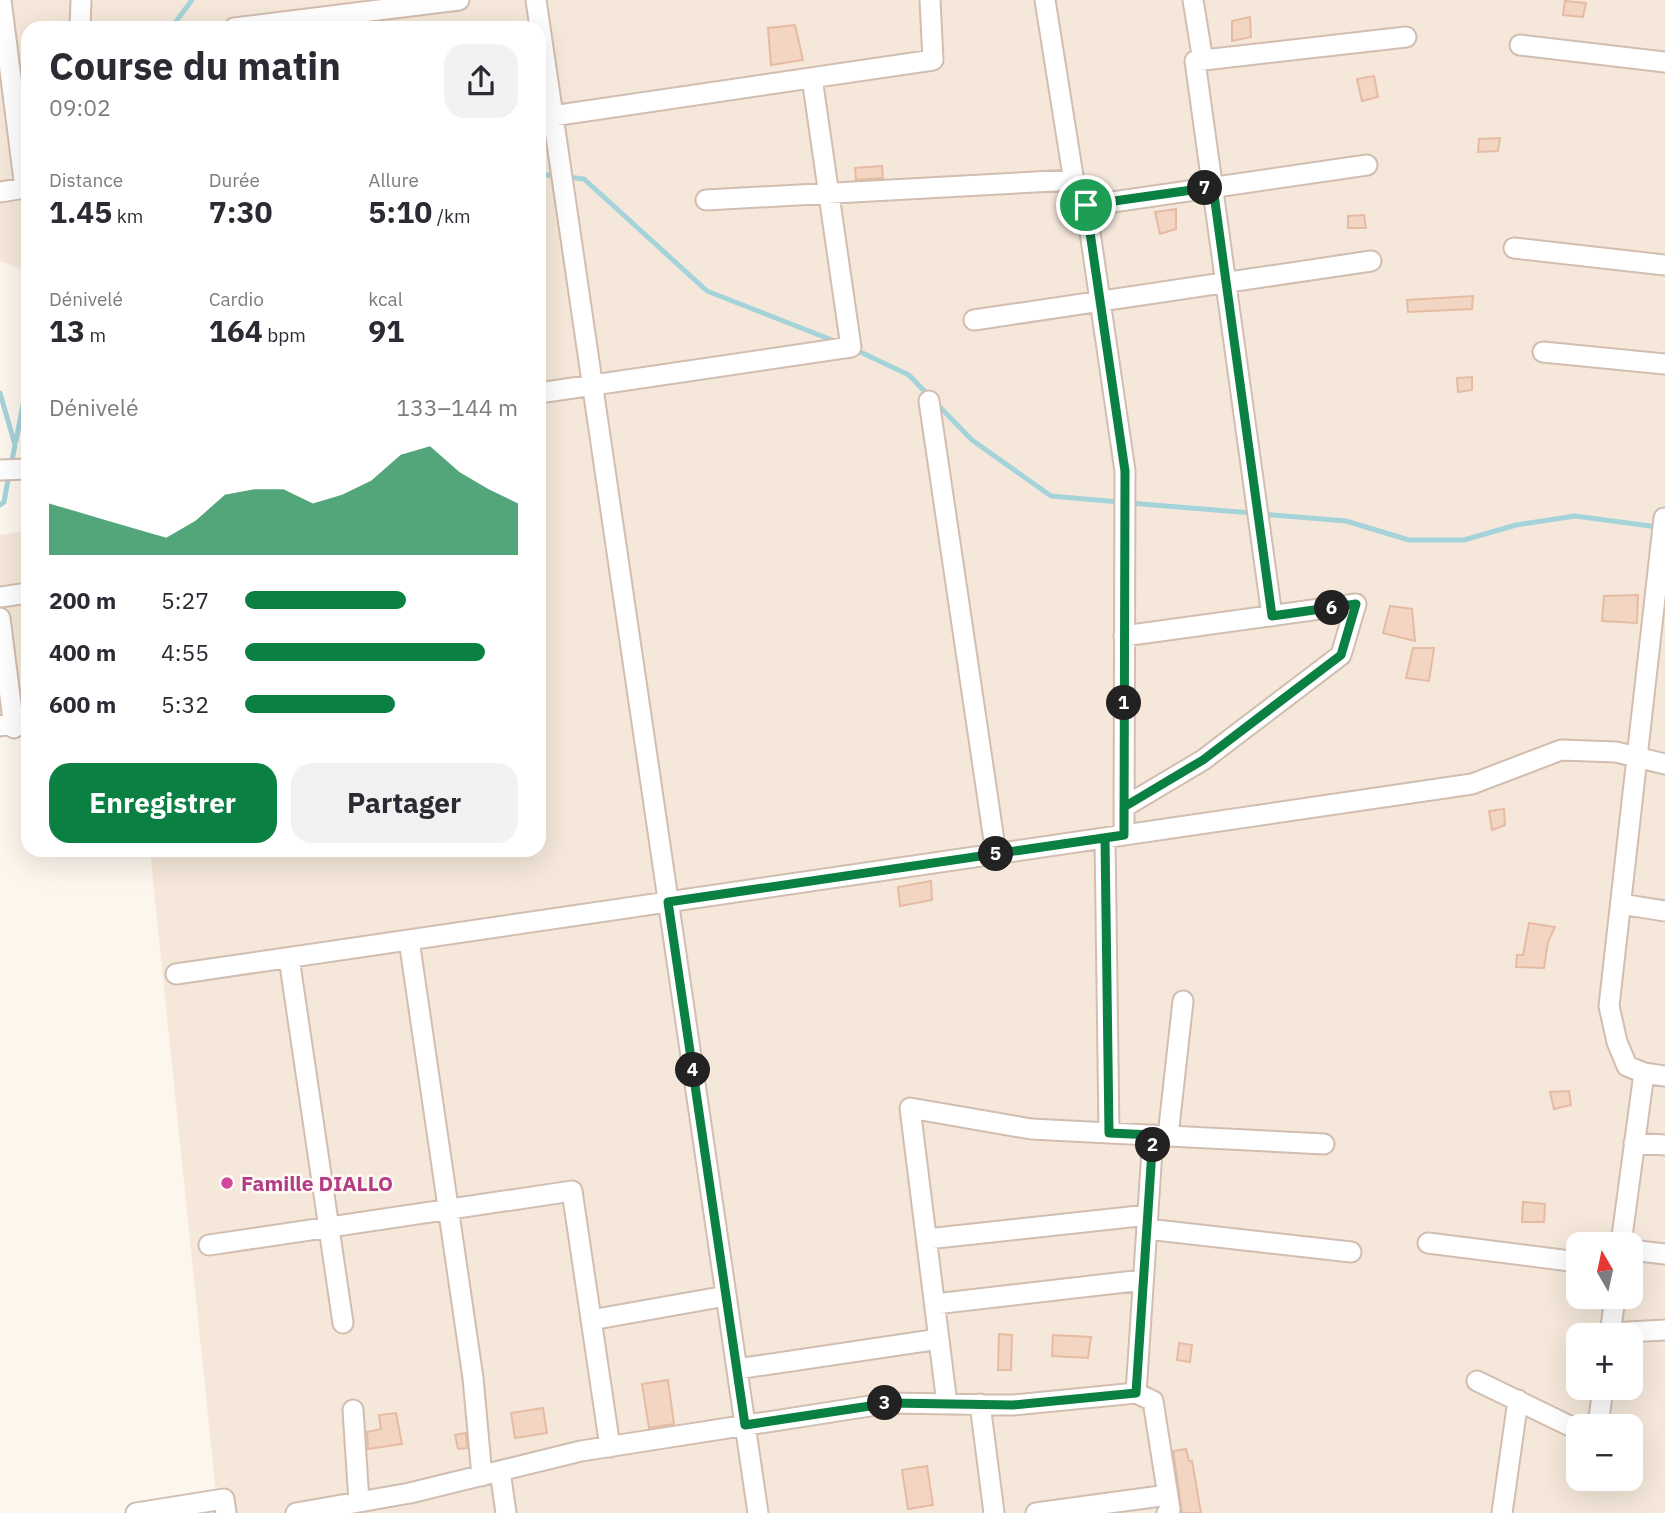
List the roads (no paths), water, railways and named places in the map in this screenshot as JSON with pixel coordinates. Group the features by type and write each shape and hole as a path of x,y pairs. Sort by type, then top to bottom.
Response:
{"street":[{"path":"1,0 21,157"},
{"path":"80,21 81,0"},
{"path":"307,21 459,0"},
{"path":"536,0 538,21"},
{"path":"758,1513 592,385 546,117 933,60 930,0"},
{"path":"1045,0 1078,206 1367,165"},
{"path":"1193,0 1203,61"},
{"path":"1272,616 1195,61 1406,37"},
{"path":"1520,45 1665,62"},
{"path":"546,392 851,348 812,78"},
{"path":"706,200 1073,180"},
{"path":"0,192 21,189"},
{"path":"1086,205 1125,471 1124,807 1114,837 1109,1133"},
{"path":"1514,248 1665,265"},
{"path":"974,320 1371,261"},
{"path":"1543,352 1665,364"},
{"path":"929,401 996,854"},
{"path":"0,470 21,469"},
{"path":"1664,518 1658,645 1637,757 1609,1006 1617,1042 1627,1066 1644,1073 1665,1076"},
{"path":"0,597 21,594"},
{"path":"1124,636 1356,604 1341,655 1203,760 1124,807"},
{"path":"0,618 14,725"},
{"path":"176,974 1472,784 1561,750 1616,752 1665,764"},
{"path":"1621,904 1665,911"},
{"path":"409,940 473,1378 491,1473 506,1513"},
{"path":"289,958 343,1323"},
{"path":"1136,1393 1147,1222 1183,1002"},
{"path":"1623,1232 1644,1073"},
{"path":"947,1404 911,1108 1031,1129 1324,1144"},
{"path":"1634,1143 1665,1145"},
{"path":"209,1245 572,1191 610,1447"},
{"path":"926,1239 1147,1222 1351,1252"},
{"path":"1428,1243 1566,1260"},
{"path":"1643,1251 1665,1254"},
{"path":"935,1304 1143,1280"},
{"path":"591,1320 726,1296"},
{"path":"1643,1331 1665,1329"},
{"path":"737,1369 939,1339"},
{"path":"1478,1381 1566,1424"},
{"path":"296,1513 359,1502 610,1447 890,1403 1013,1405 1136,1393 1153,1401 1167,1504 1036,1513"},
{"path":"1502,1513 1517,1401"},
{"path":"980,1404 994,1513"},
{"path":"353,1410 359,1502"},
{"path":"136,1513 224,1499 226,1513"}],"waterway":[{"path":"176,21 192,0"},
{"path":"546,175 557,176"},
{"path":"567,177 584,179 707,291 837,342"},
{"path":"856,350 909,375 929,396"},
{"path":"0,393 15,445 11,465"},
{"path":"936,403 972,440 1051,496 1119,502"},
{"path":"16,441 21,415"},
{"path":"0,505 4,502 9,474"},
{"path":"1129,503 1252,513"},
{"path":"1262,514 1346,521 1409,540 1464,540 1516,525 1575,516 1658,527"}],"place":[{"name":"Famille DIALLO","path":"227,1183"}]}
